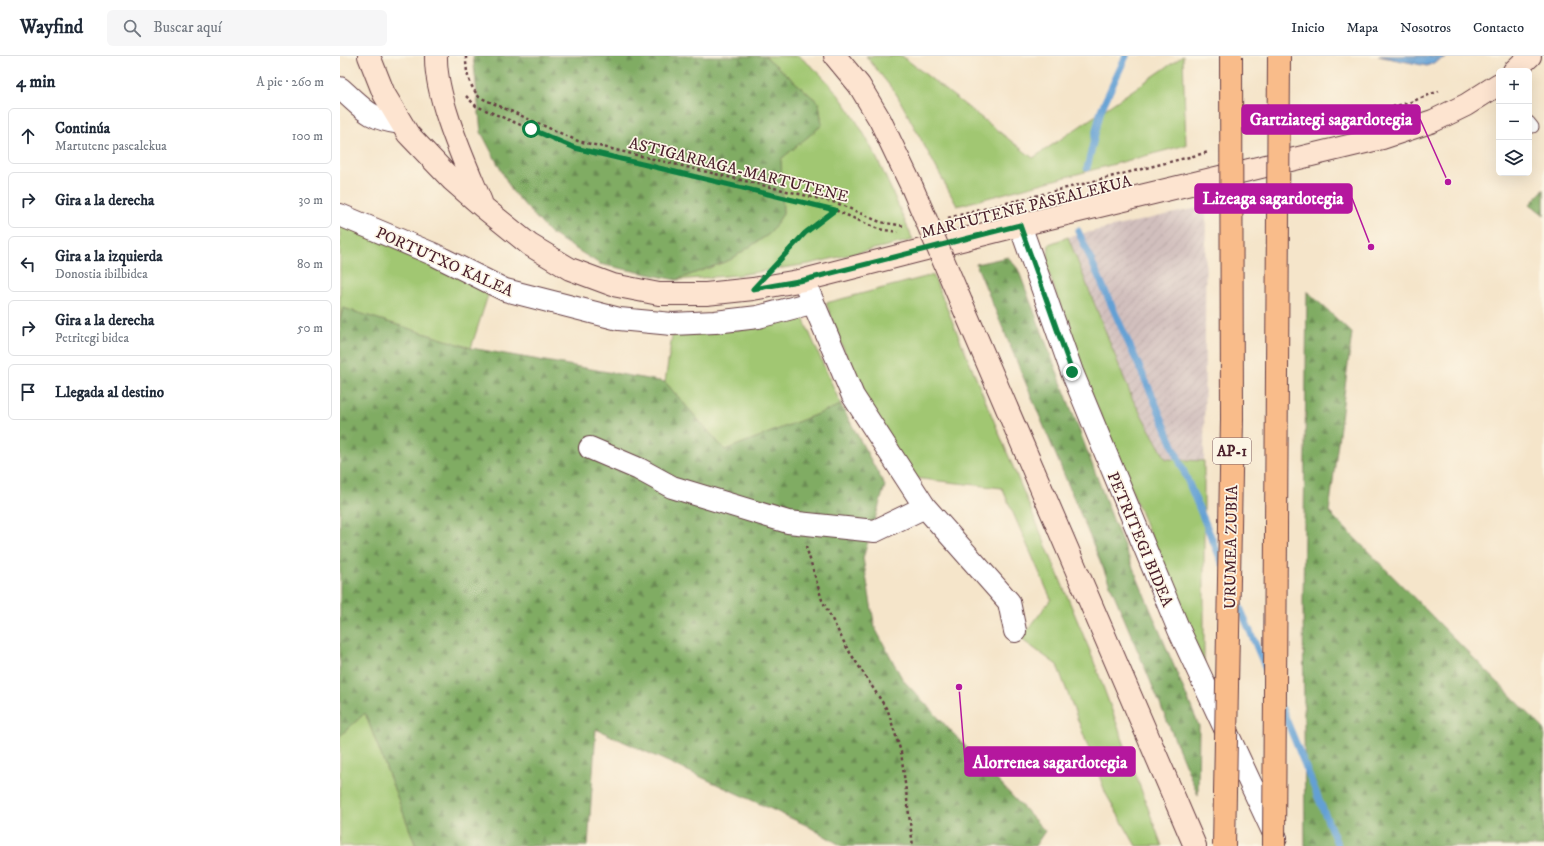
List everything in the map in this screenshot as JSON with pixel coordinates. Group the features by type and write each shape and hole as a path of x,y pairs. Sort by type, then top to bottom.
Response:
{"highway":[{"name":"URUMEA ZUBIA","path":"1224,846 1232,419 1231,56"},
{"path":"1274,846 1279,56"}],"main road":[{"path":"370,56 384,94 398,118 422,150 483,207 530,244 550,257 591,278 613,285 659,294 682,295 753,289 804,280 1020,225 1382,138 1433,121 1466,105 1496,86"},
{"path":"382,56 385,76 398,118"},
{"path":"436,56 438,77 442,95 461,152 483,207"},
{"path":"835,56 860,85 880,120 912,187 1195,846"},
{"path":"1517,68 1530,56"}],"street":[{"path":"341,88 371,116 384,121 398,118"},
{"name":"PORTUTXO KALEA","path":"340,214 433,254 505,290 619,319 672,324 715,322 758,317 812,303"},
{"name":"PETRITEGI BIDEA","path":"1020,225 1072,372 1179,630 1279,846"},
{"path":"804,280 812,303 853,396 925,507 1010,602 1015,631"},
{"path":"590,448 639,469 672,487 788,522 875,531 925,507"}],"path":[{"name":"ASTIGARRAGA-MARTUTENE","path":"466,56 466,75 471,87 479,96 578,141 837,203 880,222 912,227"},
{"path":"1291,132 1408,103 1444,90"},
{"name":"MARTUTENE PASEALEKUA","path":"464,93 470,102 476,106 575,148 835,210 878,229 905,233"},
{"path":"942,219 1214,151"},
{"path":"753,289 805,233 835,210"},
{"path":"807,524 806,550 822,600 847,648 888,712 901,752 913,846"}],"shaded area":[{"path":"1206,206 1204,461 1166,459 1132,398 1068,237"}],"green space":[{"path":"473,56 765,56 819,103 822,125 781,159 783,214 769,234 730,260 676,280 600,264 550,233 512,191 481,132"},
{"path":"765,56 799,56 821,75 839,96 852,115 875,155 913,240 809,264 738,275 676,280 730,260 769,234 783,214 781,159 822,125 819,103"},
{"path":"866,56 902,56 1033,158 1183,56 1186,145 957,206 897,95"},
{"path":"1544,189 1544,215 1530,204"},
{"path":"340,222 490,289 471,348 343,308 340,321"},
{"path":"1068,237 1132,398 1166,459 1204,461 1204,664 1082,371 1047,267 1049,244"},
{"path":"1008,257 1018,269 1114,522 1199,726 1198,795 976,264"},
{"path":"933,275 1090,651 1162,846 1136,846 1106,794 1057,665 1021,639 1051,599 1002,488 913,478 858,387 826,303"},
{"path":"1307,291 1352,333 1329,512 1544,729 1544,846 1305,846 1303,602"},
{"path":"343,308 471,348 665,382 725,450 841,405 885,486 863,558 875,628 903,680 1045,831 1035,846 842,846 806,825 596,729 588,846 416,846 365,713 340,736 340,321"},
{"path":"803,318 841,405 725,450 665,382 672,336 742,329"},
{"path":"365,713 416,846 340,846 340,736"}],"water":[{"path":"1378,56 1448,56 1427,66"}],"waterway":[{"path":"1087,168 1101,110 1126,56"},
{"path":"1078,231 1152,395 1222,563"},
{"path":"1236,598 1268,674"},
{"path":"1282,709 1338,846"}],"place":[{"name":"Gartziategi sagardotegia","path":"1448,182"},
{"name":"Lizeaga sagardotegia","path":"1371,247"},
{"name":"Alorrenea sagardotegia","path":"959,687"}],"route":[{"path":"531,129 575,148 835,210 805,233 753,289 804,280 1020,225 1072,372"}]}
